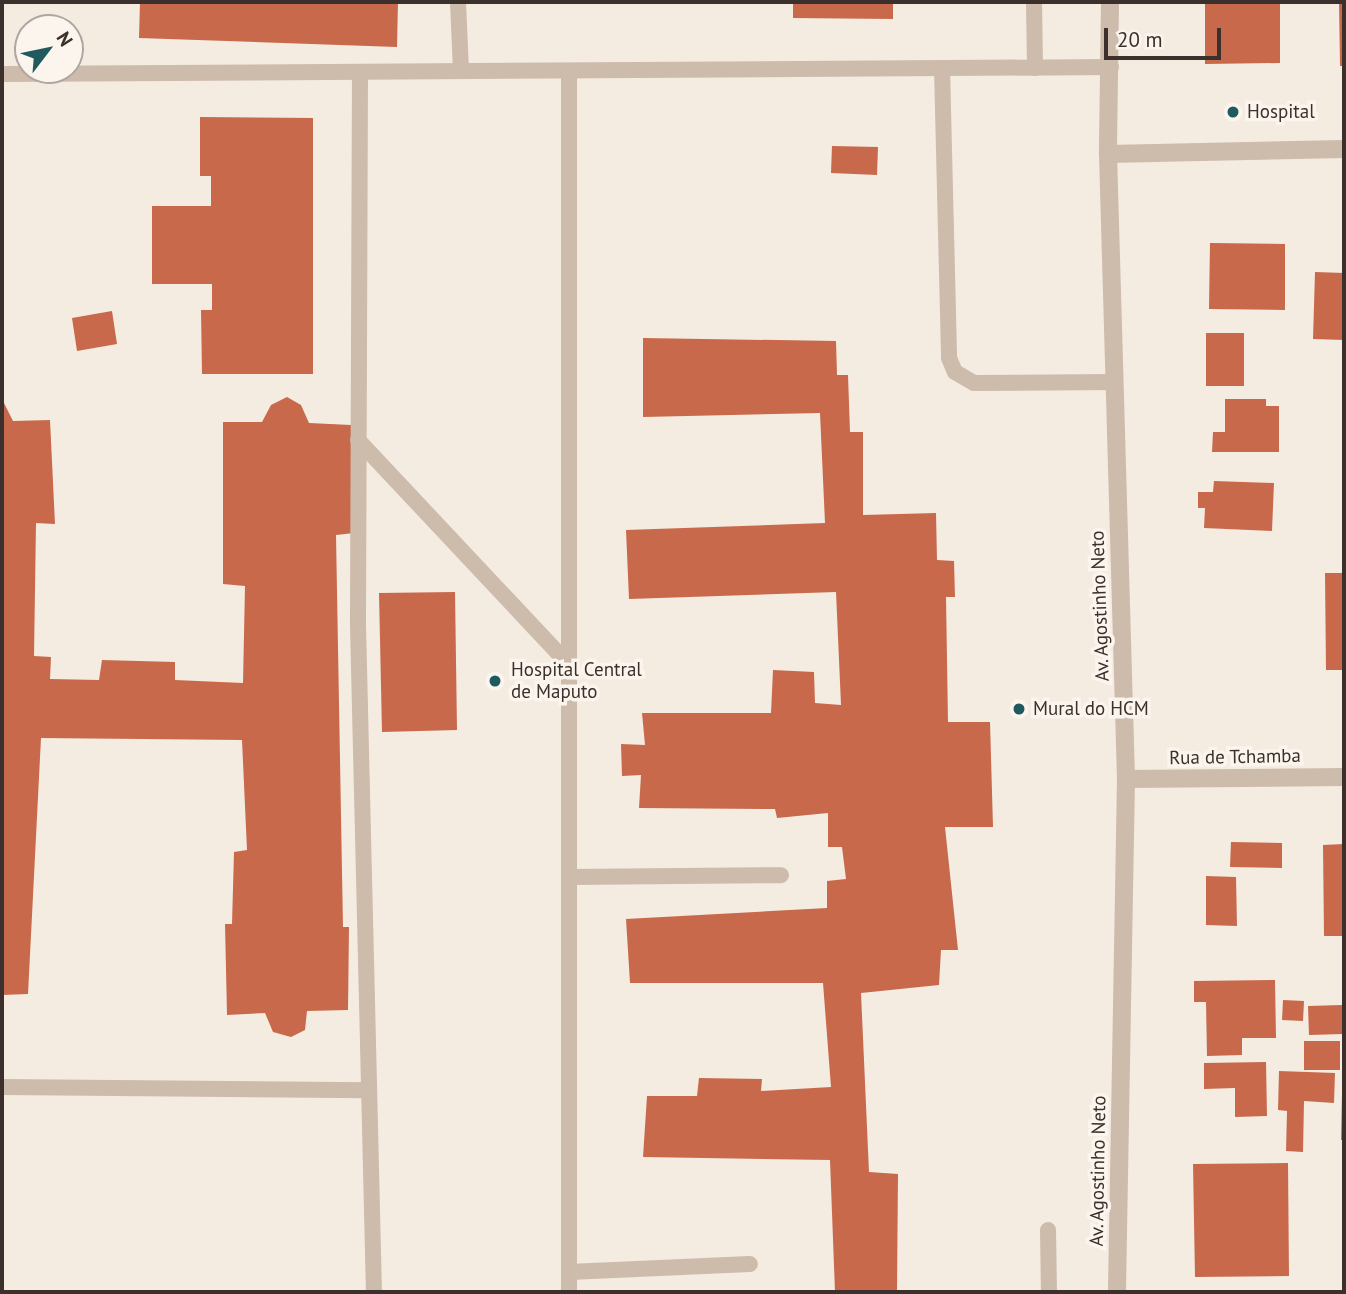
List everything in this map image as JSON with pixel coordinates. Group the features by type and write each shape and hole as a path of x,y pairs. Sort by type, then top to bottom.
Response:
{"street":[{"name":"Av. Agostinho Neto","path":"1110,2 1108,154 1126,779 1117,1292"},
{"path":"1108,154 1344,149"},
{"name":"Rua de Tchamba","path":"1126,779 1344,776"}],"lane":[{"path":"458,2 461,71"},
{"path":"1034,2 1035,68"},
{"path":"2,74 1111,67"},
{"path":"942,68 949,358 956,372 974,383 1115,382"},
{"path":"569,71 569,1292"},
{"path":"360,72 358,625 374,1292"},
{"path":"358,440 569,665"},
{"path":"569,877 781,874"},
{"path":"2,1087 369,1090"},
{"path":"1048,1230 1049,1292"},
{"path":"569,1272 750,1264"}],"building":[{"path":"140,2 398,2 397,47 139,38"},
{"path":"793,2 893,2 893,19 793,18"},
{"path":"1205,2 1280,2 1280,63 1205,64"},
{"path":"1339,2 1344,2 1344,66 1340,66"},
{"path":"200,117 313,118 313,374 202,374 201,310 212,310 212,284 152,284 152,206 211,206 211,176 200,176"},
{"path":"832,146 878,147 877,175 831,173"},
{"path":"1210,243 1285,244 1285,310 1209,309"},
{"path":"1315,272 1344,273 1344,340 1313,339"},
{"path":"112,311 117,344 77,351 72,318"},
{"path":"1206,333 1244,333 1244,386 1206,386"},
{"path":"643,338 836,341 837,375 848,375 850,432 863,432 863,515 936,513 937,560 954,561 955,597 946,597 948,722 990,722 993,827 945,827 958,950 941,950 939,985 861,993 869,1172 898,1174 897,1292 835,1292 830,1160 643,1157 647,1096 697,1096 699,1078 762,1079 761,1091 831,1087 823,983 630,983 626,919 827,908 827,881 846,879 842,847 828,847 828,813 777,818 775,809 639,808 641,775 622,776 621,744 645,745 642,713 771,713 773,670 814,672 815,703 841,705 836,592 629,599 626,530 825,523 820,413 643,417"},
{"path":"287,397 301,405 309,423 351,425 354,533 336,535 343,927 349,927 348,1010 307,1011 305,1030 291,1037 273,1032 265,1013 227,1015 225,924 232,924 234,852 247,850 242,740 41,738 28,994 2,995 2,399 13,421 50,420 55,524 36,523 34,656 51,657 50,679 99,680 102,660 175,662 175,680 243,683 245,586 223,584 223,422 262,422 271,405"},
{"path":"1225,399 1266,399 1266,406 1279,406 1279,452 1212,452 1213,432 1225,432"},
{"path":"1214,481 1274,483 1272,531 1204,528 1205,508 1198,508 1198,492 1213,492"},
{"path":"1325,573 1344,573 1344,670 1326,670"},
{"path":"455,592 457,730 382,732 379,593"},
{"path":"1231,842 1282,843 1282,868 1230,867"},
{"path":"1344,844 1344,936 1324,936 1323,845"},
{"path":"1206,876 1236,877 1237,926 1206,925"},
{"path":"1275,980 1276,1038 1242,1038 1242,1055 1207,1056 1206,1002 1194,1002 1194,981"},
{"path":"1283,1000 1304,1001 1303,1021 1282,1020"},
{"path":"1342,1005 1343,1034 1309,1035 1308,1006"},
{"path":"1304,1041 1340,1041 1340,1070 1304,1070"},
{"path":"1266,1062 1267,1116 1235,1117 1235,1088 1204,1089 1204,1063"},
{"path":"1279,1071 1335,1073 1334,1103 1304,1101 1303,1152 1286,1151 1287,1111 1278,1110"},
{"path":"1344,1094 1344,1140 1341,1140"},
{"path":"1288,1163 1289,1276 1195,1277 1193,1164"}],"place":[{"name":"Hospital","path":"1233,112"},
{"name":"Hospital Central de Maputo","path":"495,681"},
{"name":"Mural do HCM","path":"1019,709"}]}
